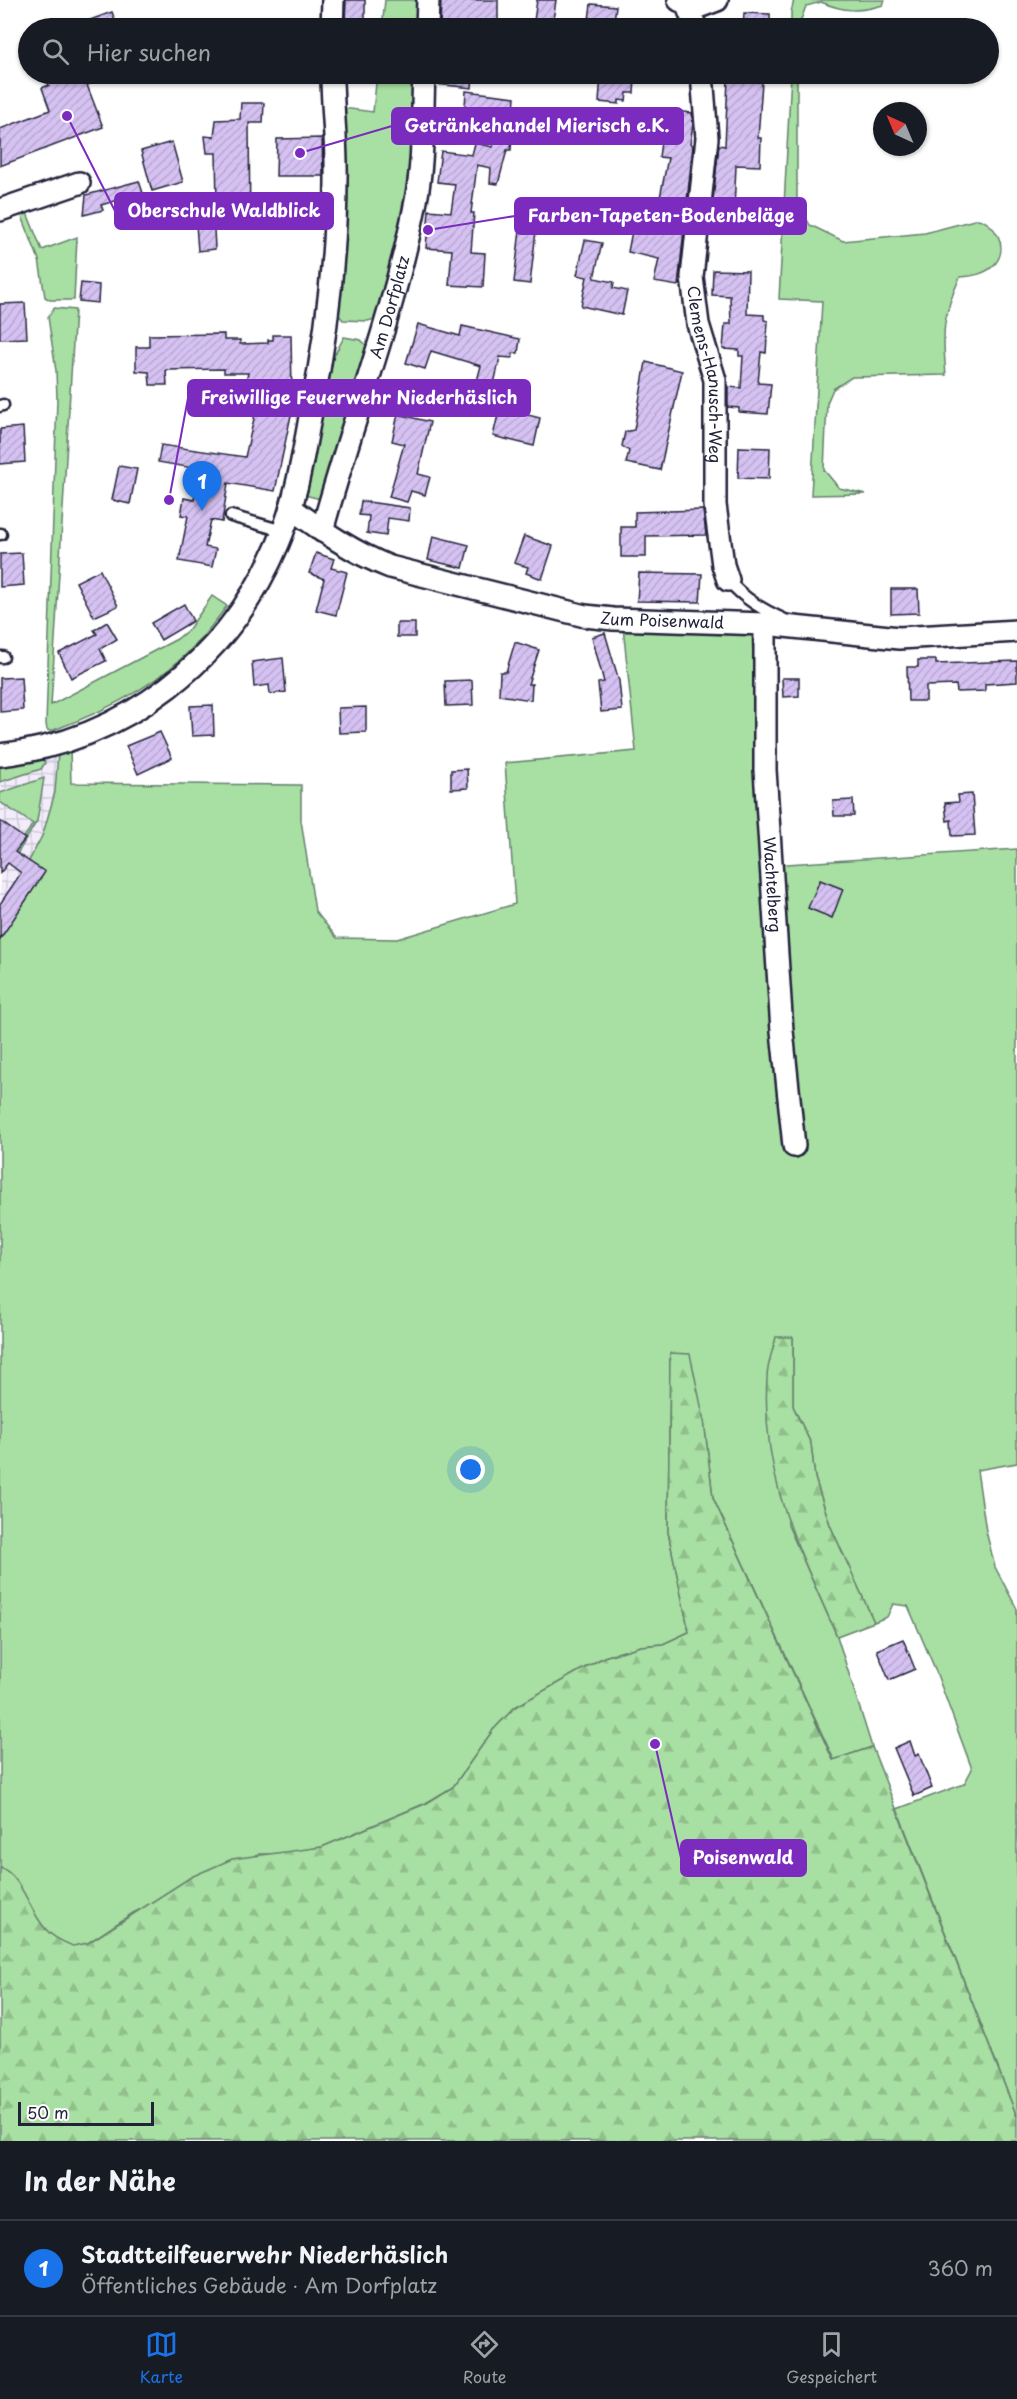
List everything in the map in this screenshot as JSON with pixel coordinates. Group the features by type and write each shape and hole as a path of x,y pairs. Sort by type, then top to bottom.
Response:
{"street":[{"path":"332,18 333,0"},
{"path":"427,18 428,0"},
{"path":"682,1 701,6 717,0"},
{"path":"682,1 691,18"},
{"path":"0,755 42,748 80,736 129,715 157,697 210,652 249,600 266,571 291,508 322,363 329,311 336,178 332,84"},
{"name":"Am Dorfplatz","path":"322,531 387,318 416,200 423,84"},
{"name":"Clemens-Hanusch-Weg","path":"703,84 707,138 692,277 698,324 714,380 715,505 723,565 728,580"},
{"path":"0,210 79,183"},
{"path":"291,508 322,531"},
{"name":"Zum Poisenwald","path":"322,531 369,559 390,567 585,616 643,621 765,624 899,638 1017,631"},
{"name":"Wachtelberg","path":"765,624 765,770 782,1031 794,1146"}],"lane":[{"path":"231,516 283,531"},
{"name":"Clemens-Hanusch-Weg","path":"728,580 763,610 808,628"}],"shaded area":[{"path":"58,752 55,792 43,834 29,861 0,939 0,782 30,774 41,757"}],"green space":[{"path":"385,0 424,0 423,18 383,18"},
{"path":"794,0 885,0 883,5 859,10 837,8 821,2 806,6 802,18 791,18"},
{"path":"376,84 419,84 409,166 378,318 368,321 343,320 339,315 343,108 373,112"},
{"path":"790,84 797,84 797,202 810,225 843,241 925,233 978,219 990,225 1001,244 999,258 995,264 979,274 960,277 954,291 945,325 946,375 852,377 833,389 827,403 824,470 839,488 866,494 811,495 822,301 779,299"},
{"path":"23,203 42,250 77,237 74,300 50,300 45,297 39,260 20,211"},
{"path":"54,308 75,310 51,705 177,639 189,629 212,596 227,606 202,638 183,657 149,684 111,706 51,731 47,730 46,724 57,399 56,371 48,317"},
{"path":"344,337 361,340 370,349 321,499 304,495 304,484 333,358"},
{"path":"623,627 676,628 752,635 757,739 771,865 1017,849 1017,1463 977,1470 986,1531 995,1567 1017,1609 1017,2117 897,1809 964,1784 972,1769 935,1669 908,1606 893,1604 887,1617 874,1622 830,1525 815,1478 811,1444 793,1406 793,1337 788,1525 837,1636 872,1747 834,1760 713,1498 704,1421 670,1353 668,1532 689,1632 663,1644 641,1646 604,1657 515,1707 493,1730 453,1787 426,1803 322,1847 283,1854 258,1854 133,1913 88,1943 73,1947 52,1935 38,1919 21,1888 8,1872 0,1868 0,939 29,861 43,834 55,792 58,752 70,749 71,783 301,785 301,820 315,911 337,938 397,939 515,904 505,763 636,751"},
{"path":"41,757 45,763 41,769 0,782 0,764"},
{"path":"44,778 37,821 13,861 7,863 33,824 0,802 0,793"},
{"path":"776,1337 793,1337 793,1406 811,1444 815,1478 830,1525 874,1622 837,1636 796,1542 776,1481 767,1415 767,1373"},
{"path":"670,1353 690,1354 704,1420 713,1498 833,1760 872,1747 1017,2117 1017,2141 0,2141 0,1868 15,1879 39,1919 52,1935 73,1946 88,1943 191,1877 232,1859 322,1847 427,1803 453,1787 493,1730 515,1707 604,1657 641,1646 663,1644 689,1632 668,1532"}],"building":[{"path":"346,0 365,0 365,18 345,18"},
{"path":"441,0 498,0 498,18 440,18"},
{"path":"537,0 556,0 553,18 534,18"},
{"path":"591,4 616,6 614,18 589,18"},
{"path":"112,12 114,18 96,18"},
{"path":"744,13 770,14 770,18 744,18"},
{"path":"89,84 87,85 103,127 0,166 0,129 50,110 42,88 49,85"},
{"path":"436,84 472,84 472,88"},
{"path":"600,84 635,84 634,93 627,93 626,101 619,100 619,104 599,102"},
{"path":"728,84 762,84 758,138 761,138 760,166 736,165 734,210 712,209 719,145 725,146"},
{"path":"466,91 515,97 511,150 507,150 498,184 490,183 491,168 477,165 471,213 474,213 471,252 485,253 483,287 449,285 452,250 426,248 429,210 451,212 455,184 437,182 441,151 472,155 475,143 493,147 496,110 465,107"},
{"path":"241,103 264,103 263,123 249,123 250,227 214,229 215,249 198,251 196,224 189,225 186,208 217,203 216,153 207,153 205,136 214,137 216,120 240,119"},
{"path":"673,111 692,113 693,124 690,144 693,145 678,286 654,282 659,259 628,252 632,231 643,233 645,220 655,222 668,158 659,157 661,142 670,130"},
{"path":"322,138 323,176 276,176 277,139"},
{"path":"172,142 183,182 152,191 141,151"},
{"path":"139,181 143,193 101,205 103,210 84,215 86,195"},
{"path":"521,221 537,222 530,284 514,282"},
{"path":"585,240 602,243 594,278 614,282 613,288 627,291 622,315 581,306 587,277 577,275"},
{"path":"713,270 748,271 747,314 764,315 764,320 768,321 766,353 761,352 758,383 771,384 768,414 739,412 739,408 728,407 728,387 741,388 743,356 739,356 739,350 723,349 725,324 731,324 730,296 712,295"},
{"path":"81,283 99,285 98,303 79,301"},
{"path":"25,303 27,338 0,339 0,304"},
{"path":"418,324 460,336 462,326 520,339 518,353 513,353 512,358 500,357 492,393 475,388 481,366 431,351 425,369 406,363"},
{"path":"224,334 224,340 240,340 240,344 268,343 268,340 273,340 273,335 291,335 292,394 299,396 294,416 291,415 275,491 228,483 222,522 211,520 205,547 216,549 212,567 179,561 188,516 181,515 184,498 194,500 199,469 158,462 161,445 245,457 257,406 241,403 248,373 224,373 224,369 166,370 167,385 150,385 149,372 136,371 136,347 149,347 149,335"},
{"path":"646,362 682,371 660,470 626,463 629,451 622,446 625,432 634,430"},
{"path":"501,402 517,406 516,412 540,418 534,446 493,436"},
{"path":"398,414 430,422 418,474 430,477 425,495 411,491 407,502 389,497 404,444 392,441"},
{"path":"23,427 25,462 0,464 0,429"},
{"path":"739,447 770,448 769,479 738,478"},
{"path":"119,466 137,469 130,504 112,500"},
{"path":"361,501 410,508 409,521 388,518 386,536 367,533 369,516 359,515"},
{"path":"703,510 706,535 646,536 646,557 621,557 621,527 635,527 635,512"},
{"path":"433,536 469,545 463,568 428,560"},
{"path":"524,536 553,546 542,579 526,573 528,567 514,563"},
{"path":"22,553 24,585 0,587 0,554"},
{"path":"316,553 334,559 331,568 347,572 336,615 316,610 324,579 309,573"},
{"path":"100,570 118,606 94,617 76,582"},
{"path":"639,573 702,574 700,602 637,601"},
{"path":"891,589 918,589 919,613 891,614"},
{"path":"184,604 193,621 161,640 151,623"},
{"path":"107,622 117,639 100,649 106,661 71,678 59,653 97,634 94,630"},
{"path":"397,623 415,623 415,637 397,637"},
{"path":"605,633 619,681 622,710 601,712 598,683 604,682 592,637"},
{"path":"515,642 539,650 528,684 532,684 531,700 499,695 500,672 506,672"},
{"path":"283,658 286,692 270,694 269,685 254,687 252,662"},
{"path":"918,660 936,660 936,664 1017,661 1017,682 985,684 985,691 957,692 956,685 926,686 926,701 908,701 907,667 918,667"},
{"path":"21,677 23,710 0,712 0,678"},
{"path":"782,678 799,678 799,696 783,697"},
{"path":"472,680 473,705 446,706 445,681"},
{"path":"213,705 214,735 192,736 190,706"},
{"path":"366,707 366,732 339,733 338,708"},
{"path":"160,732 172,758 138,774 126,746"},
{"path":"467,769 468,788 451,789 451,770"},
{"path":"972,794 975,835 952,836 951,820 947,821 945,803 959,802 958,795"},
{"path":"853,800 854,816 834,816 833,801"},
{"path":"0,821 25,839 15,852 45,872 0,939 0,904 21,873 8,863 0,873"},
{"path":"820,880 843,889 832,918 808,908"},
{"path":"903,1639 915,1669 889,1680 877,1650"},
{"path":"910,1741 915,1756 919,1754 932,1788 914,1796 894,1748"}],"place":[{"name":"Oberschule Waldblick","path":"67,116"},
{"name":"Getränkehandel Mierisch e.K.","path":"300,153"},
{"name":"Farben-Tapeten-Bodenbeläge","path":"428,230"},
{"name":"Freiwillige Feuerwehr Niederhäslich","path":"169,500"},
{"name":"Stadtteilfeuerwehr Niederhäslich","path":"202,511"},
{"name":"Poisenwald","path":"655,1744"}]}
